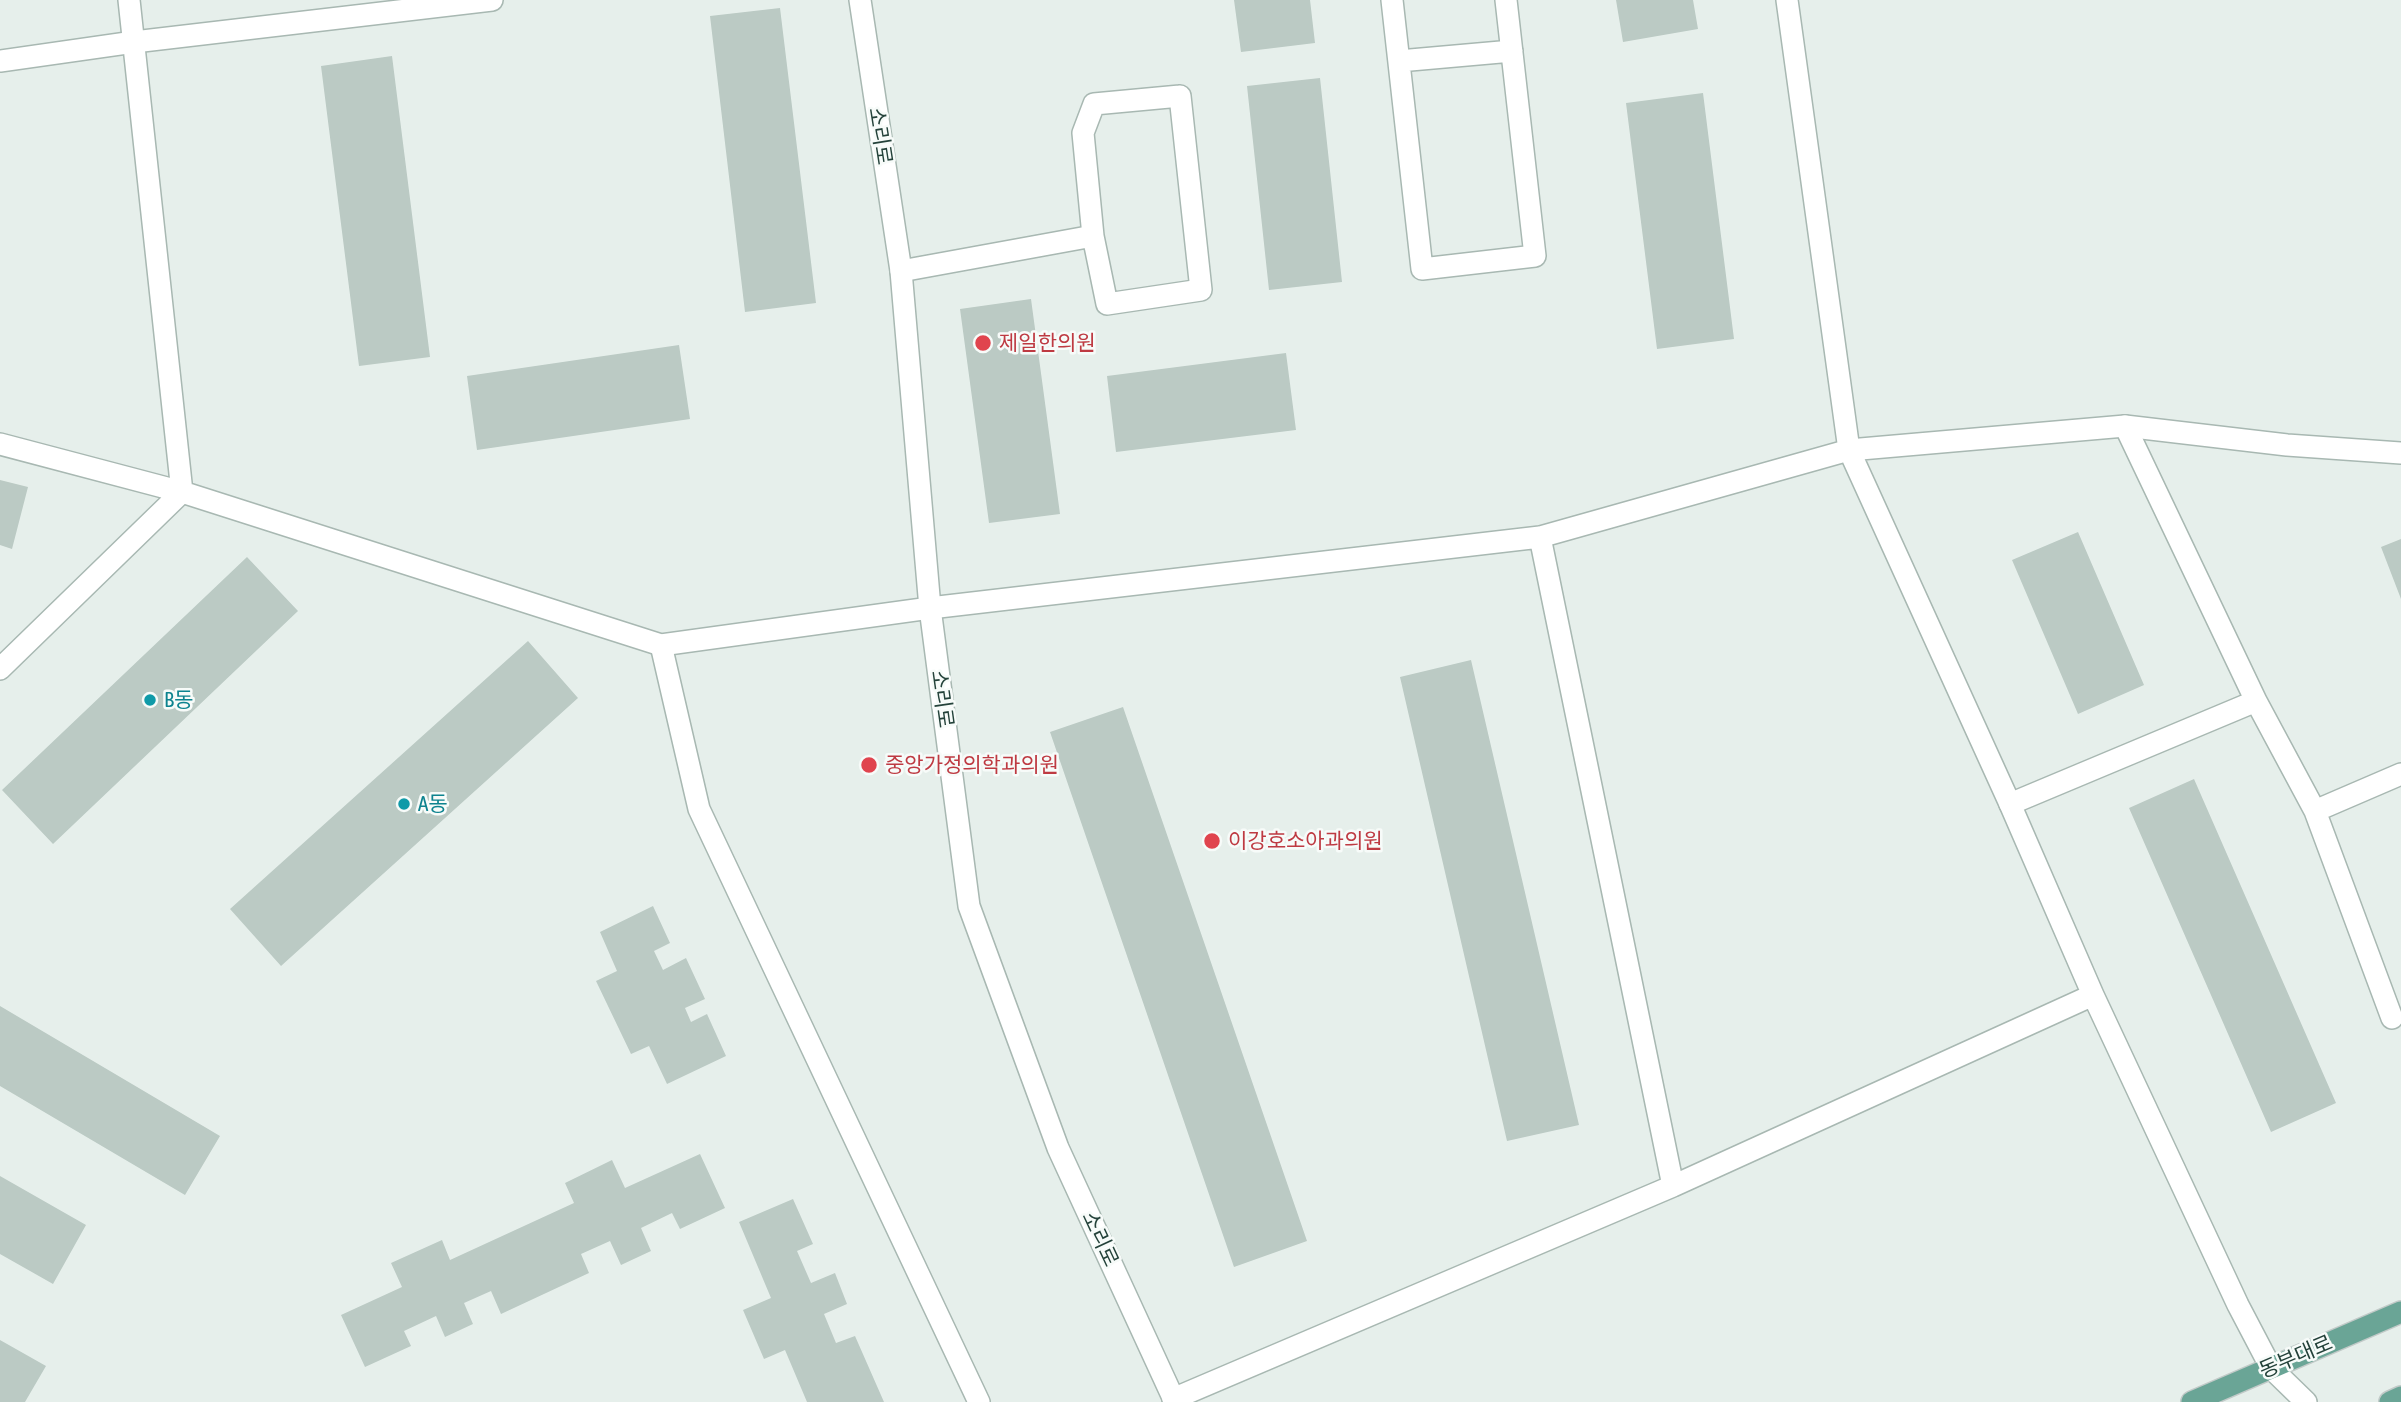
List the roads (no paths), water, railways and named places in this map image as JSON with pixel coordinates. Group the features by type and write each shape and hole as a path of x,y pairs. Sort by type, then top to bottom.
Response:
{"main road":[{"name":"동부대로","path":"2192,1402 2401,1312"},
{"path":"2390,1402 2401,1397"}],"street":[{"path":"129,0 181,492"},
{"path":"0,61 134,42 492,0"},
{"name":"소리로","path":"860,0 901,271 930,608 970,906 1058,1148 1174,1400"},
{"path":"1392,0 1422,269 1535,256 1506,0"},
{"path":"1787,0 1849,450 2094,995 2238,1305 2271,1368 2306,1402"},
{"path":"1399,61 1512,51"},
{"path":"1180,96 1201,290 1107,304 1093,236 1083,134 1094,104 1180,96"},
{"path":"901,271 1093,236"},
{"path":"2125,426 2256,701 2315,811 2392,1018"},
{"path":"0,444 181,492 661,645 930,608 1540,537 1849,450 2125,426 2287,445 2401,453"},
{"path":"0,669 181,492"},
{"path":"1540,537 1673,1186"},
{"path":"661,645 699,809 979,1402"},
{"path":"2010,804 2256,701"},
{"path":"2315,811 2401,774"},
{"path":"1174,1400 1673,1186 2094,995"}],"place":[{"name":"제일한의원","path":"983,343"},
{"name":"B동","path":"150,700"},
{"name":"중앙가정의학과의원","path":"869,765"},
{"name":"A동","path":"404,804"},
{"name":"이강호소아과의원","path":"1212,841"}]}
